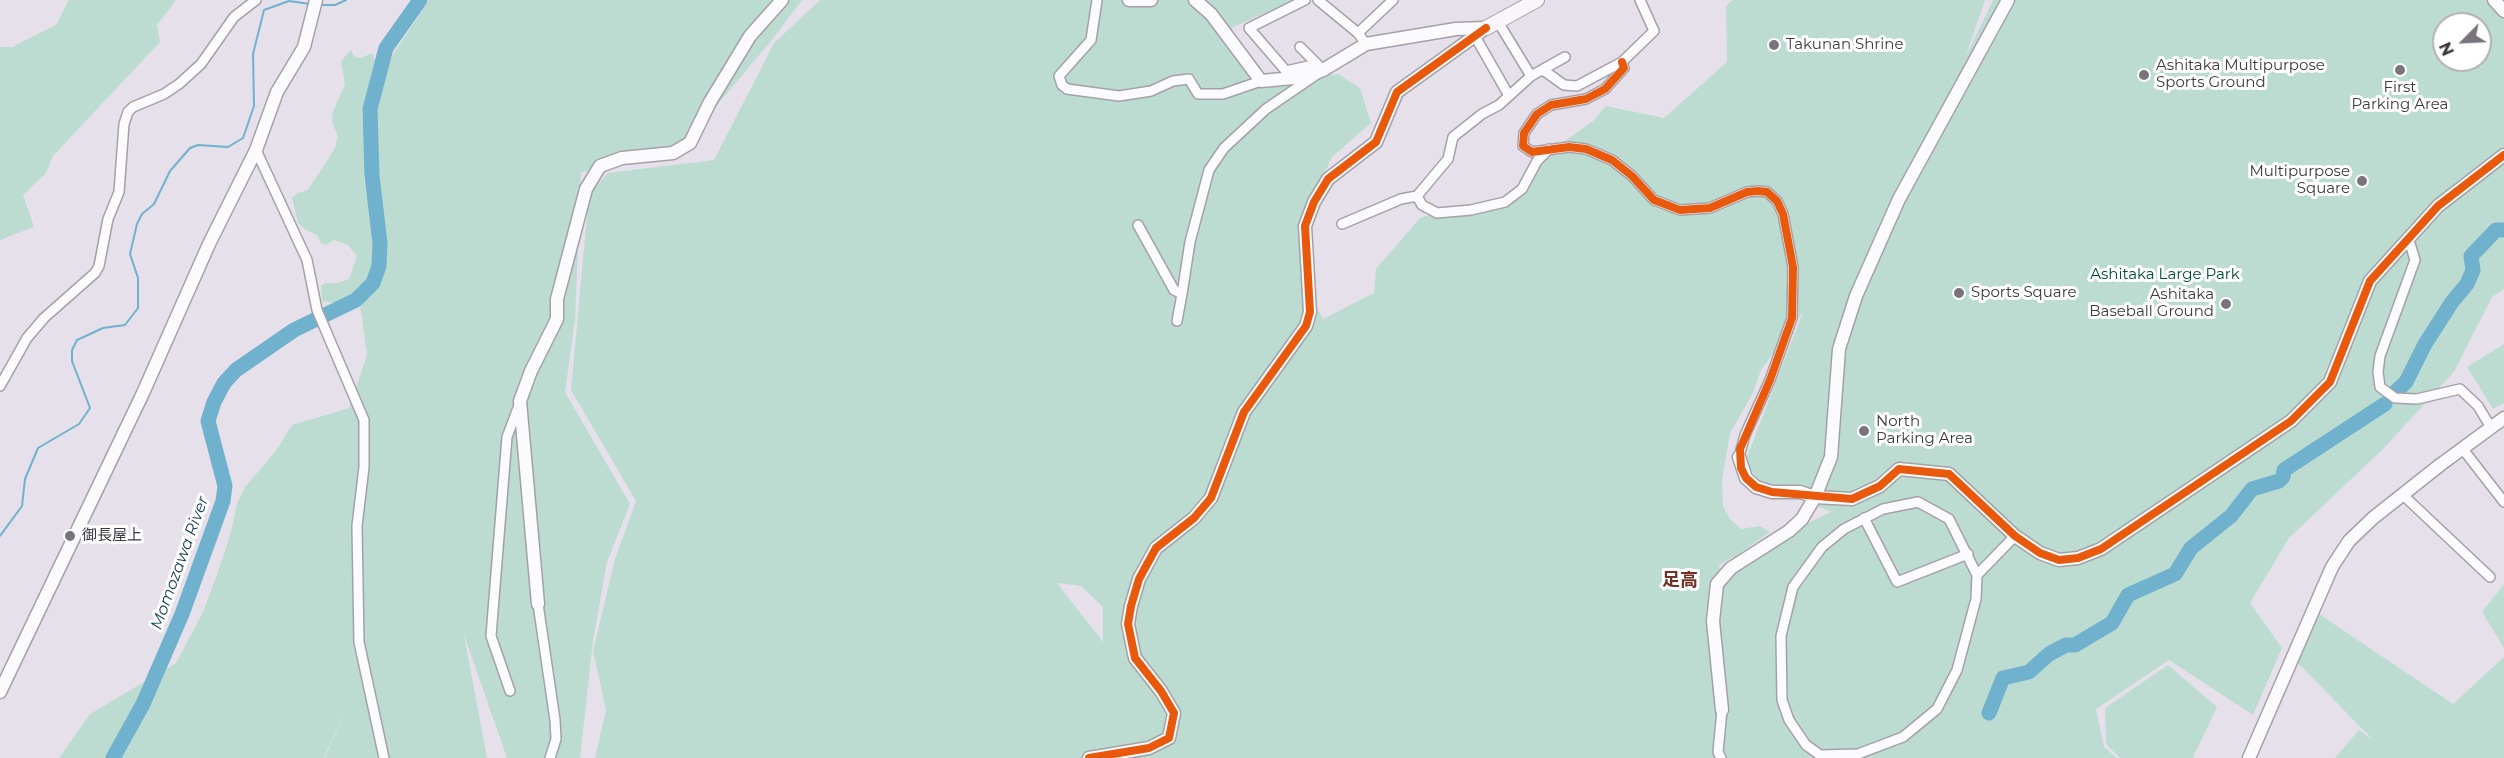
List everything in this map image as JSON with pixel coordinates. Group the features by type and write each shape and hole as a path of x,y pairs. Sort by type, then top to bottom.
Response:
{"main road":[{"path":"1487,29 1537,0"}],"street":[{"path":"0,386 27,338 44,318 95,273 99,266 108,219 119,192 124,124 128,112 133,107 164,94 179,84 201,64 234,17 256,0"},
{"path":"510,691 491,636 507,437 531,371 557,319 557,299 572,234 586,189 600,166 622,158 673,153 690,143 710,102 750,36 782,0"},
{"path":"1097,0 1091,40 1059,76 1062,85 1067,89 1119,96 1151,91 1173,81 1189,80 1198,94 1223,94 1261,81 1304,77 1366,44 1456,29 1487,29 1531,76"},
{"path":"1129,0 1152,0"},
{"path":"1195,0 1211,14 1261,81"},
{"path":"1305,0 1249,28 1286,71 1320,67"},
{"path":"1318,0 1358,33 1366,44"},
{"path":"1358,33 1393,0"},
{"path":"1721,758 1718,752 1722,710 1721,674 1713,621 1717,584 1731,568 1789,531 1802,519 1815,497 1831,457 1839,349 1856,296 1899,199 2008,0"},
{"path":"2494,0 2504,11"},
{"path":"1544,70 1564,85 1576,86 1622,62 1654,31 1645,2"},
{"path":"1,686 143,393 209,244 256,150 277,92 304,47 315,3"},
{"path":"1487,29 1508,94"},
{"path":"1089,758 1149,747 1169,738 1174,713 1161,691 1135,658 1128,624 1131,606 1139,579 1156,548 1194,518 1211,498 1244,412 1306,326 1310,312 1305,226 1314,202 1328,178 1377,142 1397,92 1487,29"},
{"path":"1300,47 1320,67"},
{"path":"1342,224 1401,200 1417,196 1448,159 1453,137 1482,114 1499,105 1508,94 1531,76 1565,57"},
{"path":"1622,62 1624,68 1605,89 1586,99 1551,105 1537,114 1524,133 1524,146 1532,152 1549,149 1586,149 1612,160 1632,176 1654,200 1680,210 1710,208 1748,192 1758,191 1767,192 1777,201 1783,214 1793,267 1792,318 1770,380 1745,435 1739,457 1746,478 1756,487 1772,492 1800,492 1815,497 1852,499 1880,486 1899,469 1949,474 2015,536 2040,553 2059,560 2078,558 2101,549 2291,421 2330,382 2370,281 2438,206 2504,155"},
{"path":"1177,321 1190,242 1209,170 1224,148 1266,109 1320,67"},
{"path":"1417,196 1422,205 1437,213 1471,210 1504,202 1522,189 1537,161 1549,149"},
{"path":"256,150 307,260 317,310 364,420 364,467 357,526 359,642 384,758"},
{"path":"1138,225 1174,290 1182,294"},
{"path":"2408,237 2415,260 2380,356 2378,372 2380,387 2395,398 2417,399 2460,388 2478,406 2490,426"},
{"path":"520,401 538,603 554,702 556,739 550,758"},
{"path":"2249,758 2332,567 2349,542 2403,495 2490,426 2504,418"},
{"path":"2462,448 2504,502"},
{"path":"2403,495 2490,577"},
{"path":"1918,502 1949,519 1977,575 1976,599 1957,670 1937,709 1910,732 1889,744 1858,754 1820,755 1806,745 1789,720 1782,700 1781,636 1793,587 1807,565 1822,547 1844,529 1864,518 1883,509 1918,502"},
{"path":"1864,518 1897,582 1968,554"},
{"path":"1977,575 2015,536"}],"green space":[{"path":"69,0 176,0 157,25 160,42 53,156 46,173 23,195 34,227 0,240 0,47 12,47 56,25"},
{"path":"429,0 802,0 771,41 680,149 581,172 575,320 565,392 630,504 607,562 593,641 580,758 507,758 464,635 487,758 325,758 348,705 324,758 59,758 90,714 176,663 203,612 230,536 237,504 245,487 275,452 292,425 349,408 367,355 359,297 381,270 370,145 381,79 395,51"},
{"name":"Ashitaka Large Park","path":"820,0 1294,0 1229,29 1266,81 1338,74 1360,88 1371,123 1332,157 1305,216 1315,303 1323,319 1374,293 1376,269 1421,217 1500,205 1522,189 1537,161 1593,121 1606,106 1664,118 1727,62 1726,6 1733,0 1985,0 1965,58 1993,0 2504,0 2504,289 2492,297 2454,372 2383,449 2289,538 2250,603 2282,648 2253,715 2169,660 2096,709 2104,747 2117,758 595,758 606,710 593,651 615,559 636,501 571,390 589,194 608,173 714,160 774,43","holes":["1803,312 1745,462 1759,481 1831,512 1800,527 1722,576 1719,565 1770,532 1760,526 1741,529 1730,519 1723,506 1722,480 1730,433 1753,393 1761,370","1057,583 1081,586 1103,607 1103,642"]},
{"path":"351,50 355,57 361,58 372,53 377,64 362,114 366,153 364,180 375,239 374,263 370,280 345,301 333,303 322,301 321,286 325,283 337,283 349,279 357,256 348,245 334,240 326,245 321,243 317,235 298,223 292,198 308,190 335,148 338,136 332,122 333,111 345,85 341,61"},
{"path":"2504,344 2504,403 2493,409 2467,367"},
{"path":"2504,584 2504,648 2482,612"},
{"path":"2313,610 2453,704 2504,657 2504,758 2335,758 2359,730 2373,740 2292,657"},
{"path":"2168,665 2217,707 2193,758 2120,758 2106,744 2105,708"}],"waterway":[{"path":"319,5 335,5 346,0"},
{"name":"Momozawa River","path":"113,758 143,704 182,614 223,501 225,486 208,421 214,402 224,383 236,370 294,330 356,300 373,283 379,266 380,243 372,176 370,109 386,48 420,0"},
{"path":"0,536 22,506 25,479 38,448 79,424 90,408 72,361 72,350 77,340 103,328 125,325 138,308 138,278 130,254 137,224 142,214 154,204 170,171 190,148 198,145 228,147 243,138 254,106 253,54 264,10 289,1 310,4"},
{"path":"2393,394 2406,382 2425,344 2452,302 2467,284 2473,270 2471,256 2496,230 2504,230"},
{"path":"1989,713 2003,678 2029,672 2049,654 2066,645 2075,645 2112,623 2128,595 2175,574 2191,548 2231,516 2252,489 2279,481 2283,477 2284,470 2385,404"}],"cycle path":[{"path":"1089,758 1149,748 1169,738 1174,713 1161,691 1135,658 1128,624 1131,606 1139,579 1156,548 1194,518 1211,498 1244,412 1306,326 1310,312 1305,226 1314,202 1328,179 1376,142 1397,92 1486,28"},
{"path":"1622,62 1624,68 1605,89 1586,99 1551,105 1537,114 1524,133 1523,146 1532,152 1569,147 1586,149 1612,160 1632,176 1654,200 1680,210 1710,208 1747,192 1767,192 1777,201 1783,214 1793,267 1792,318 1770,380 1740,449 1741,468 1746,478 1756,487 1772,492 1852,499 1880,486 1899,469 1949,474 2015,536 2040,553 2059,560 2078,558 2101,549 2291,421 2330,382 2370,281 2438,206 2504,155"}],"place":[{"name":"Takunan Shrine","path":"1774,45"},
{"name":"First Parking Area","path":"2400,70"},
{"name":"Ashitaka Multipurpose Sports Ground","path":"2144,75"},
{"name":"Multipurpose Square","path":"2362,181"},
{"name":"Sports Square","path":"1959,293"},
{"name":"Ashitaka Baseball Ground","path":"2226,304"},
{"name":"North Parking Area","path":"1864,431"},
{"name":"御長屋上","path":"70,536"}],"district":[{"name":"足高","path":"1680,581"}]}
